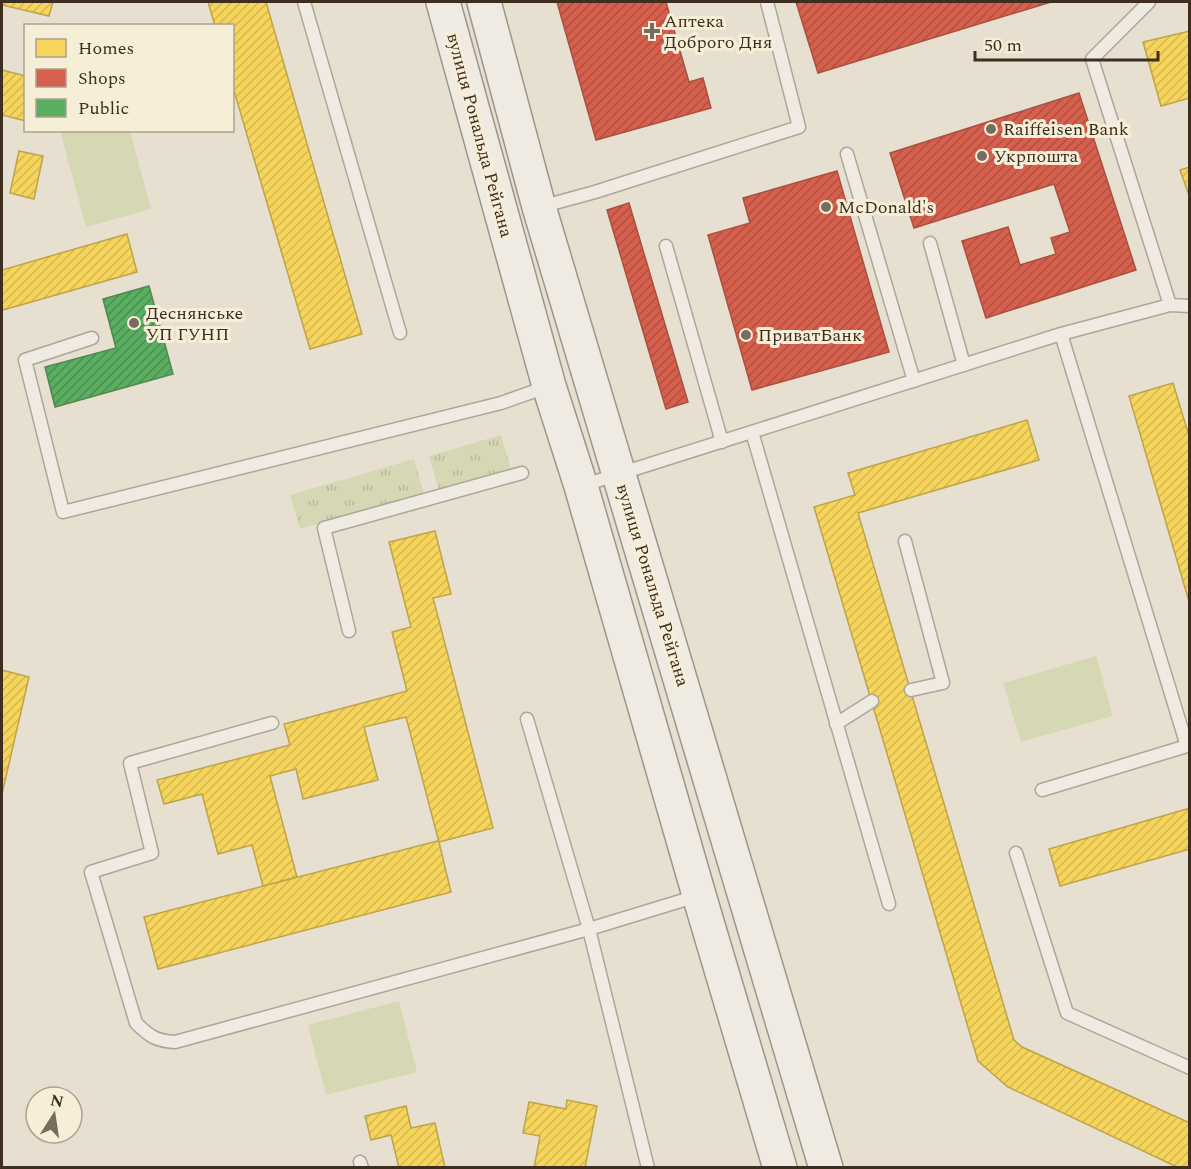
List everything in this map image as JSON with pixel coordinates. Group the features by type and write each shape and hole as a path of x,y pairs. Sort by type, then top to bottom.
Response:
{"main road":[{"name":"вулиця Рональда Рейгана","path":"443,2 549,386 581,486 780,1167"},
{"name":"вулиця Рональда Рейгана","path":"484,2 539,207 826,1167"}],"lane":[{"path":"304,2 400,333"},
{"path":"539,207 595,192 799,128 767,2"},
{"path":"1149,2 1092,59 1170,305"},
{"path":"847,154 914,381"},
{"path":"930,243 964,365"},
{"path":"666,246 722,441"},
{"path":"581,486 1061,334 1170,305 1190,306"},
{"path":"1042,790 1187,746 1061,334"},
{"path":"92,338 25,360 63,512 501,403 549,386"},
{"path":"752,432 889,904"},
{"path":"349,631 324,528 522,473"},
{"path":"904,541 943,683 911,690"},
{"path":"836,724 872,701"},
{"path":"527,719 589,929 648,1167"},
{"path":"272,723 130,763 152,853 92,872 136,1023 147,1034 161,1041 175,1042 589,929 699,895"},
{"path":"1017,853 1067,1013 1190,1068"}],"green space":[{"path":"60,132 130,132 151,209 86,227"},
{"path":"501,435 511,470 439,491 429,456"},
{"path":"414,459 424,494 300,529 290,495"},
{"path":"1096,656 1113,716 1021,742 1003,683"},
{"path":"399,1001 417,1072 326,1095 308,1025"}],"building: Homes":[{"path":"2,2 53,2 49,16 2,5"},
{"path":"208,2 266,2 362,334 310,349 234,91 234,24 214,24"},
{"path":"1190,31 1190,98 1161,106 1143,42"},
{"path":"2,70 24,76 24,120 2,115"},
{"path":"19,151 43,156 34,199 10,193"},
{"path":"1190,167 1190,198 1180,170"},
{"path":"127,234 137,272 3,310 2,270"},
{"path":"1173,383 1190,439 1190,605 1129,396"},
{"path":"1027,420 1039,460 858,513 1014,1040 1022,1047 1190,1123 1190,1168 1179,1168 1008,1087 978,1061 814,507 855,495 848,473"},
{"path":"435,531 451,594 433,598 493,828 439,842 406,717 364,727 378,780 303,799 296,769 270,776 297,877 263,886 252,845 218,854 202,794 164,804 157,780 290,745 284,724 407,691 392,632 411,627 389,542"},
{"path":"2,670 29,677 2,794"},
{"path":"1190,808 1190,849 1060,886 1049,849"},
{"path":"437,841 451,892 158,969 144,917"},
{"path":"567,1100 597,1106 585,1168 534,1168 540,1136 523,1133 529,1102 566,1109"},
{"path":"406,1106 411,1128 435,1123 445,1168 399,1168 391,1135 371,1140 365,1116"}],"building: Shops":[{"path":"557,2 666,2 689,82 703,78 711,108 596,140"},
{"path":"796,2 1051,2 818,73"},
{"path":"1079,93 1136,270 986,318 962,241 1008,227 1020,265 1056,254 1051,238 1070,232 1054,184 914,228 890,153"},
{"path":"837,171 889,352 752,390 708,235 750,223 743,198"},
{"path":"629,203 688,402 666,409 607,210"}],"building: Public":[{"name":"Деснянське УП ГУНП","path":"149,286 173,374 55,407 45,367 116,348 103,299"}],"place":[{"name":"Аптека Доброго Дня","path":"652,31"},
{"name":"Raiffeisen Bank","path":"991,129"},
{"name":"Укрпошта","path":"982,156"},
{"name":"McDonald's","path":"826,207"},
{"name":"Деснянське УП ГУНП","path":"134,323"},
{"name":"ПриватБанк","path":"746,335"}]}
